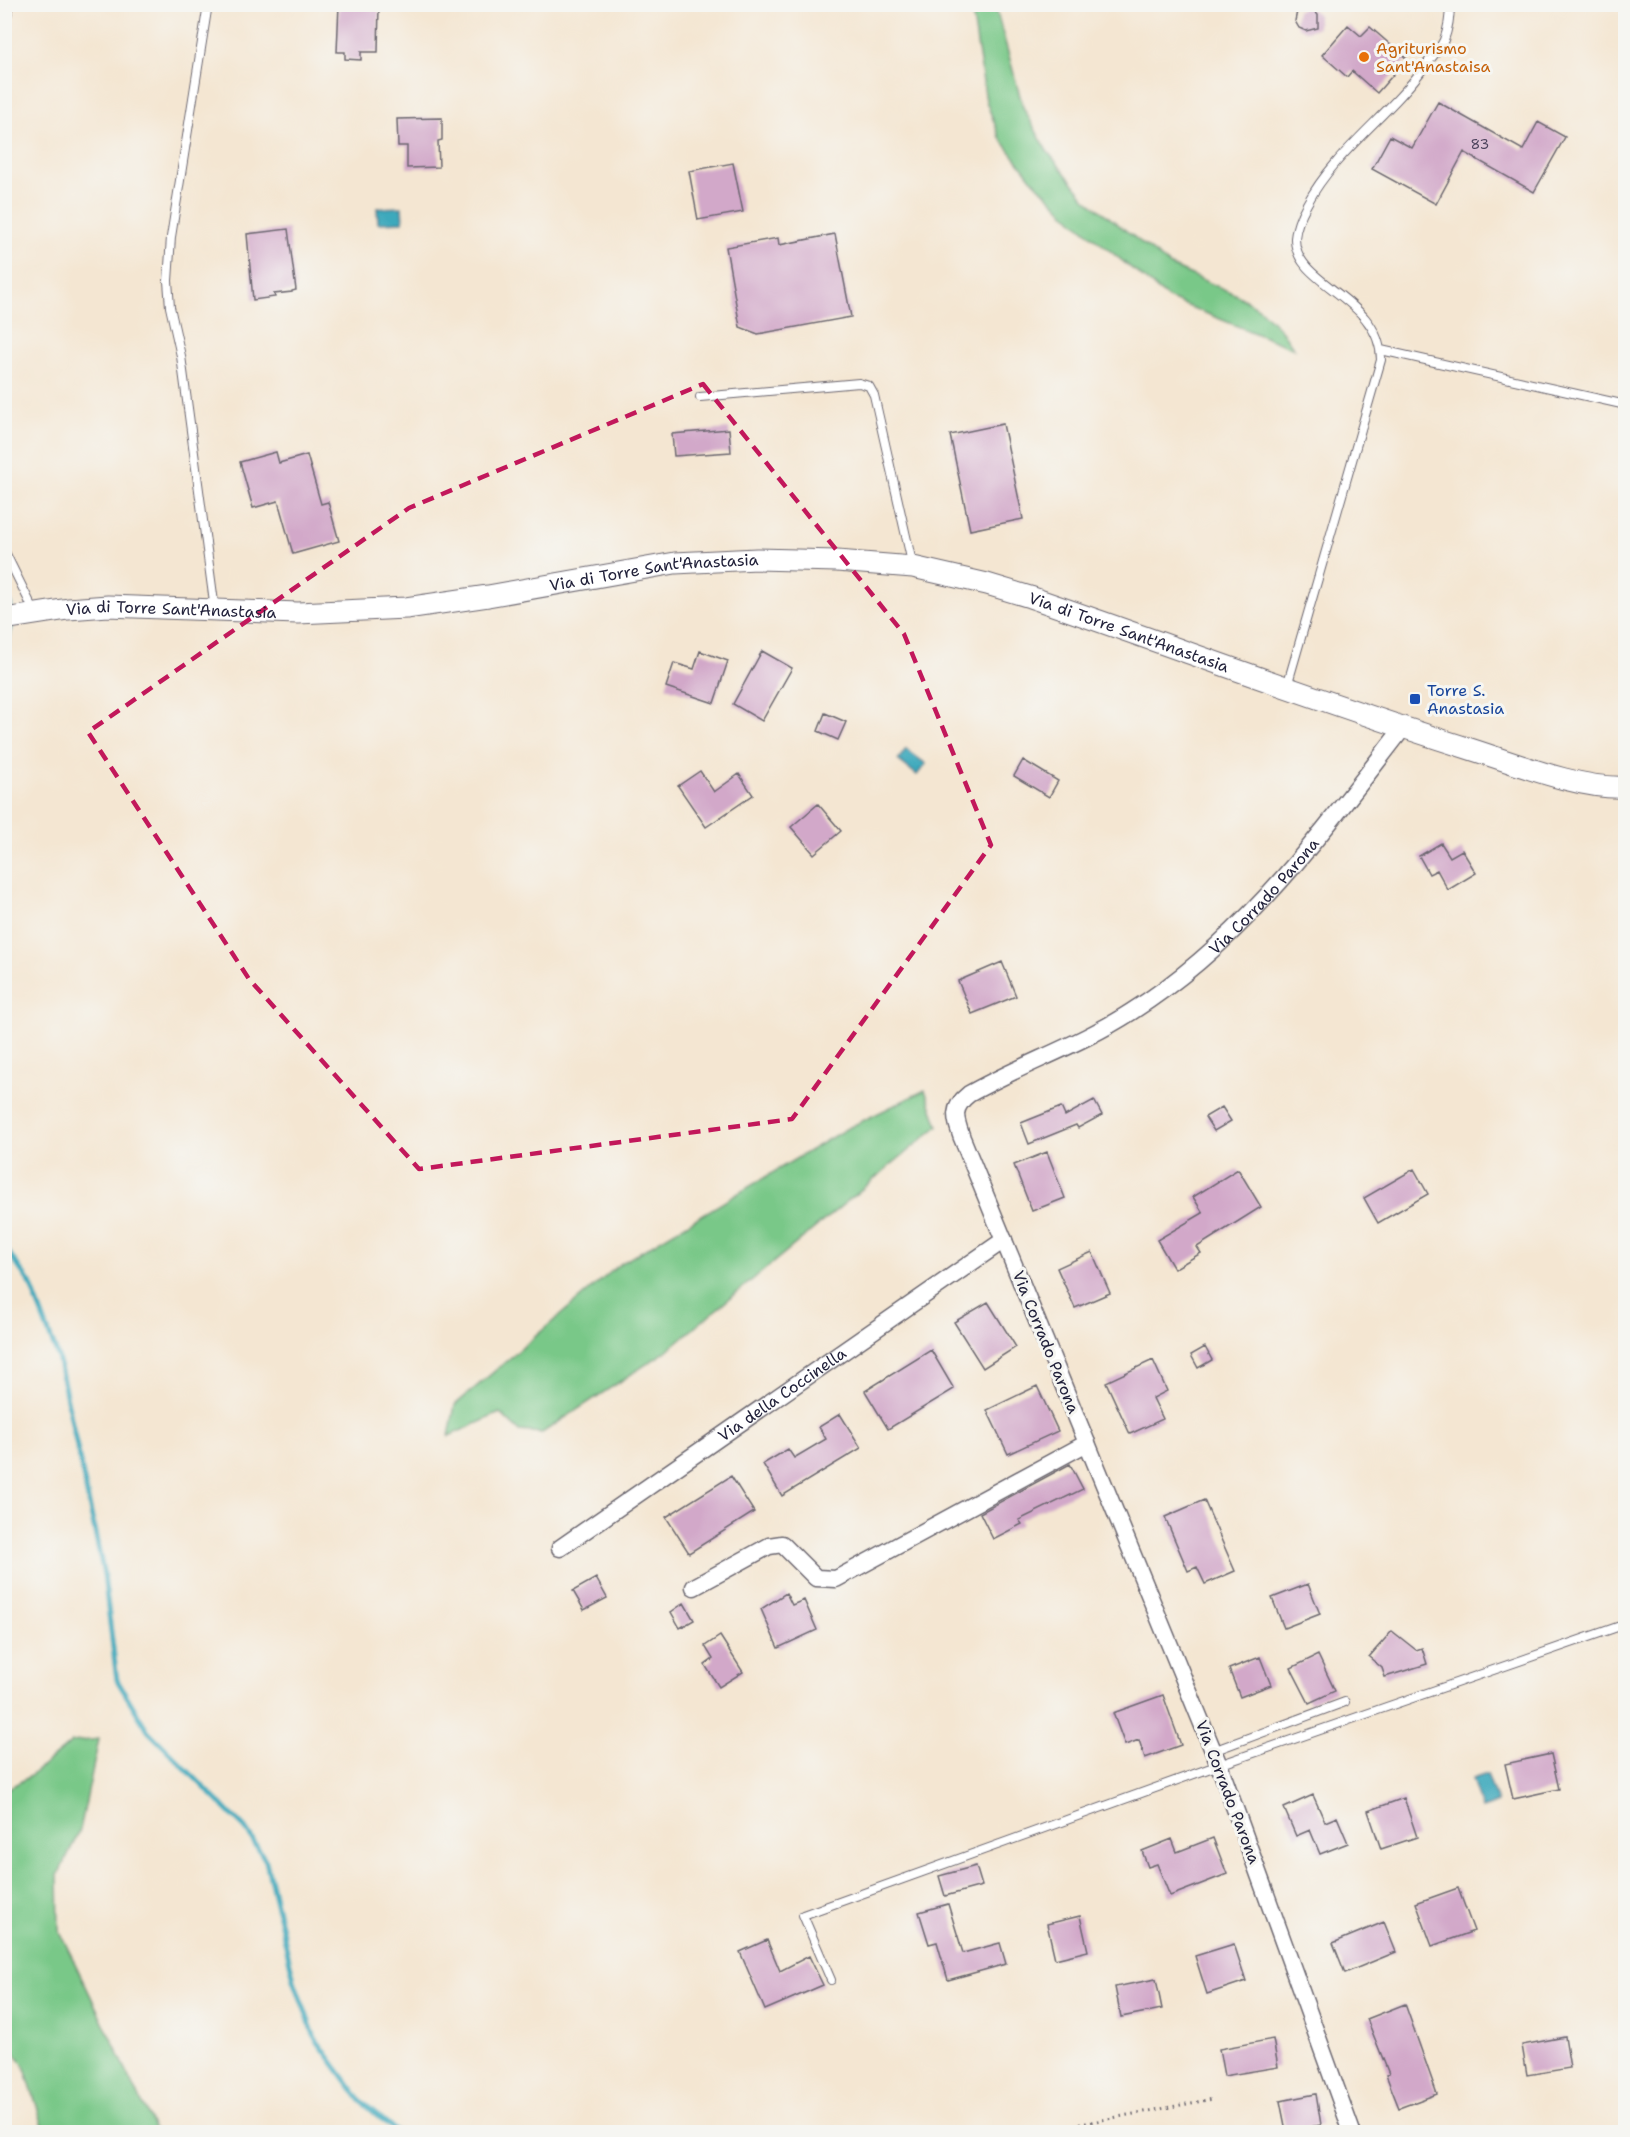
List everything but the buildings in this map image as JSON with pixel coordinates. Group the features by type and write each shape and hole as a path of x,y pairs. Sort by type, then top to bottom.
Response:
{"street":[{"name":"Via di Torre Sant'Anastasia","path":"4,619 68,609 108,606 298,613 406,608 488,596 675,562 794,559 913,567 987,584 1030,597 1403,728 1573,780 1626,788"},
{"name":"Via Corrado Parona","path":"1352,2133 1216,1758 959,1129 956,1114 958,1103 976,1089 1114,1023 1155,997 1195,967 1231,934 1299,862 1403,728"},
{"name":"Via della Coccinella","path":"560,1548 1004,1240"},
{"path":"694,1587 769,1546 782,1544 816,1578 836,1579 1087,1443"}],"lane":[{"path":"4,35 9,4"},
{"path":"208,4 171,237 168,281 170,307 181,356 215,611"},
{"path":"1287,687 1379,368 1381,350 1373,328 1359,310 1311,270 1300,257 1296,249 1297,226 1313,192 1327,173 1412,84 1443,42 1449,20 1450,4"},
{"path":"1381,350 1626,405"},
{"path":"700,397 859,383 869,387 873,395 913,567"},
{"path":"4,550 33,614"},
{"path":"1216,1758 1626,1624"},
{"path":"831,1980 803,1916 1216,1758 1345,1702"}],"path":[{"path":"1038,2133 1213,2099"}],"highlighted area":[{"path":"703,384 904,634 991,845 792,1119 419,1169 249,979 88,732 409,508"}],"green space":[{"path":"971,5 995,5 1023,107 1047,151 1086,199 1171,266 1237,295 1260,309 1282,331 1294,349 1168,298 1072,220 1030,177 1000,138 986,101"},
{"path":"925,1090 938,1126 665,1352 542,1433 519,1431 500,1413 449,1436 455,1405 620,1264 844,1130"},
{"path":"99,1739 80,1830 58,1875 59,1930 156,2132 45,2132 24,2065 5,2042 5,1790 29,1777 72,1742"}],"water":[{"path":"402,207 403,222 378,223 377,208"},
{"path":"906,749 926,764 917,775 898,760"},
{"path":"1487,1774 1497,1803 1481,1808 1472,1779"}],"waterway":[{"path":"4,591 11,612"},
{"path":"4,664 11,621"},
{"path":"4,1246 30,1283 58,1357 104,1575 117,1680 148,1731 245,1828 266,1861 294,1980 315,2038 361,2101 397,2132"}],"place":[{"name":"Agriturismo Sant'Anastaisa","path":"1364,57"},
{"name":"Torre S. Anastasia","path":"1415,699"}]}
